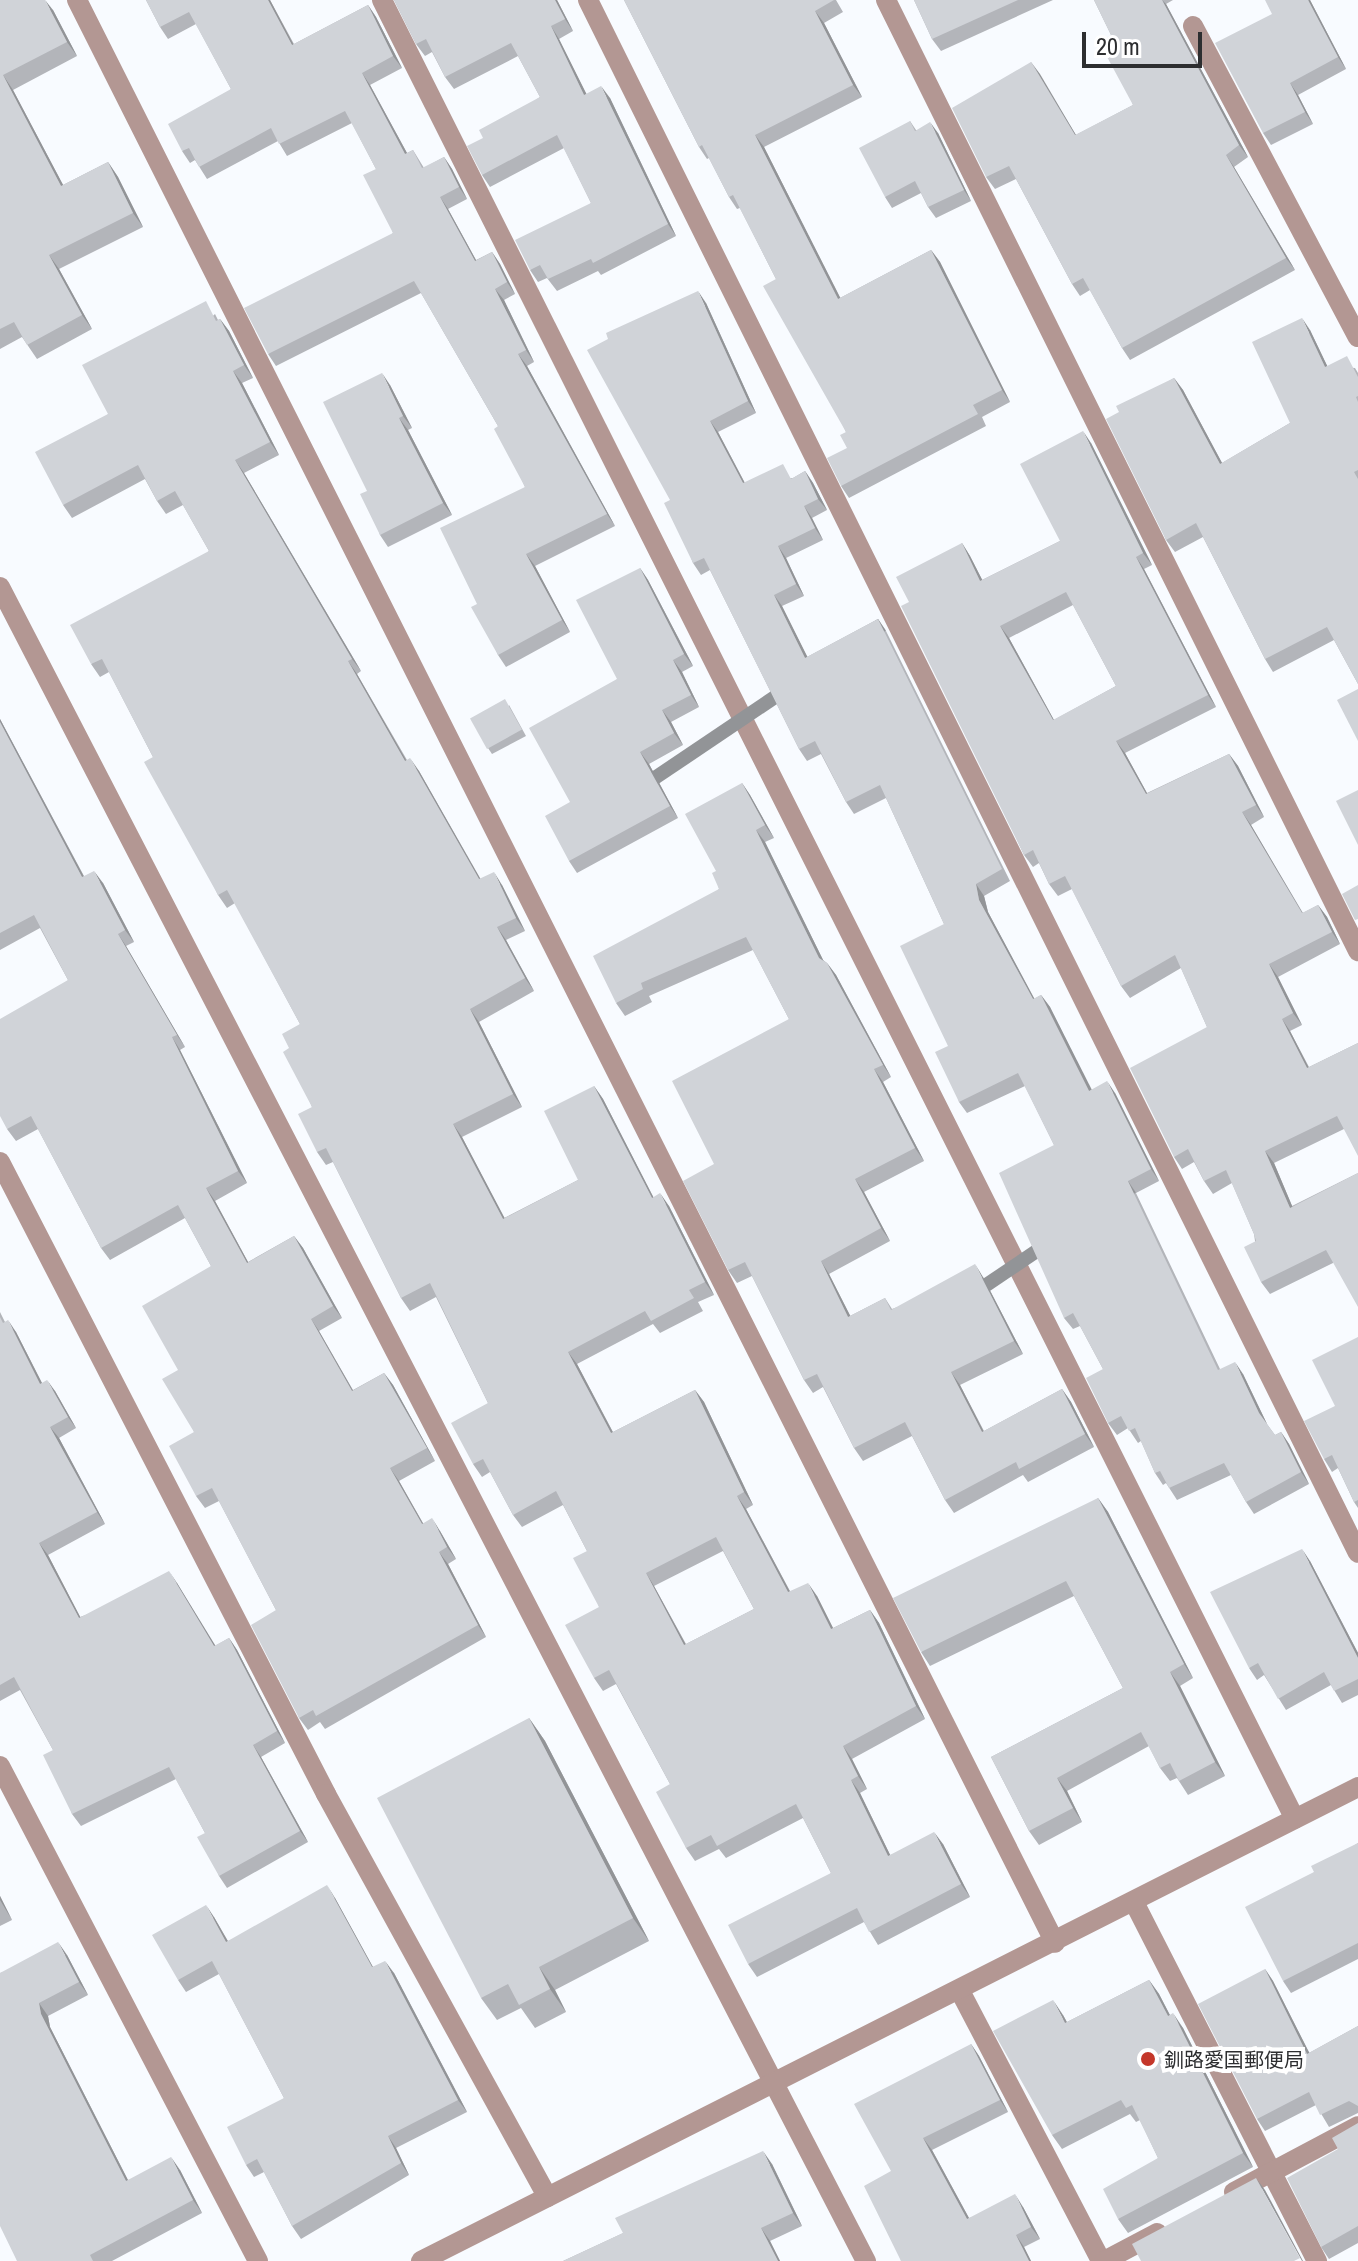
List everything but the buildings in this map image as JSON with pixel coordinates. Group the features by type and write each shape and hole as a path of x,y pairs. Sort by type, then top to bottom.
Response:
{"street":[{"path":"77,0 1055,1943"},
{"path":"382,0 1295,1819"},
{"path":"588,0 1358,1553"},
{"path":"886,0 1358,951"},
{"path":"1193,26 1358,337"},
{"path":"0,587 777,2081 866,2261"},
{"path":"0,1162 326,1794 548,2197"},
{"path":"0,1766 258,2261"},
{"path":"421,2261 1135,1904 1358,1787"},
{"path":"1135,1904 1317,2261"},
{"path":"960,1991 1102,2261 1174,2224"},
{"path":"1216,2201 1358,2126"}],"place":[{"name":"釧路愛国郵便局","path":"1148,2059"}]}
